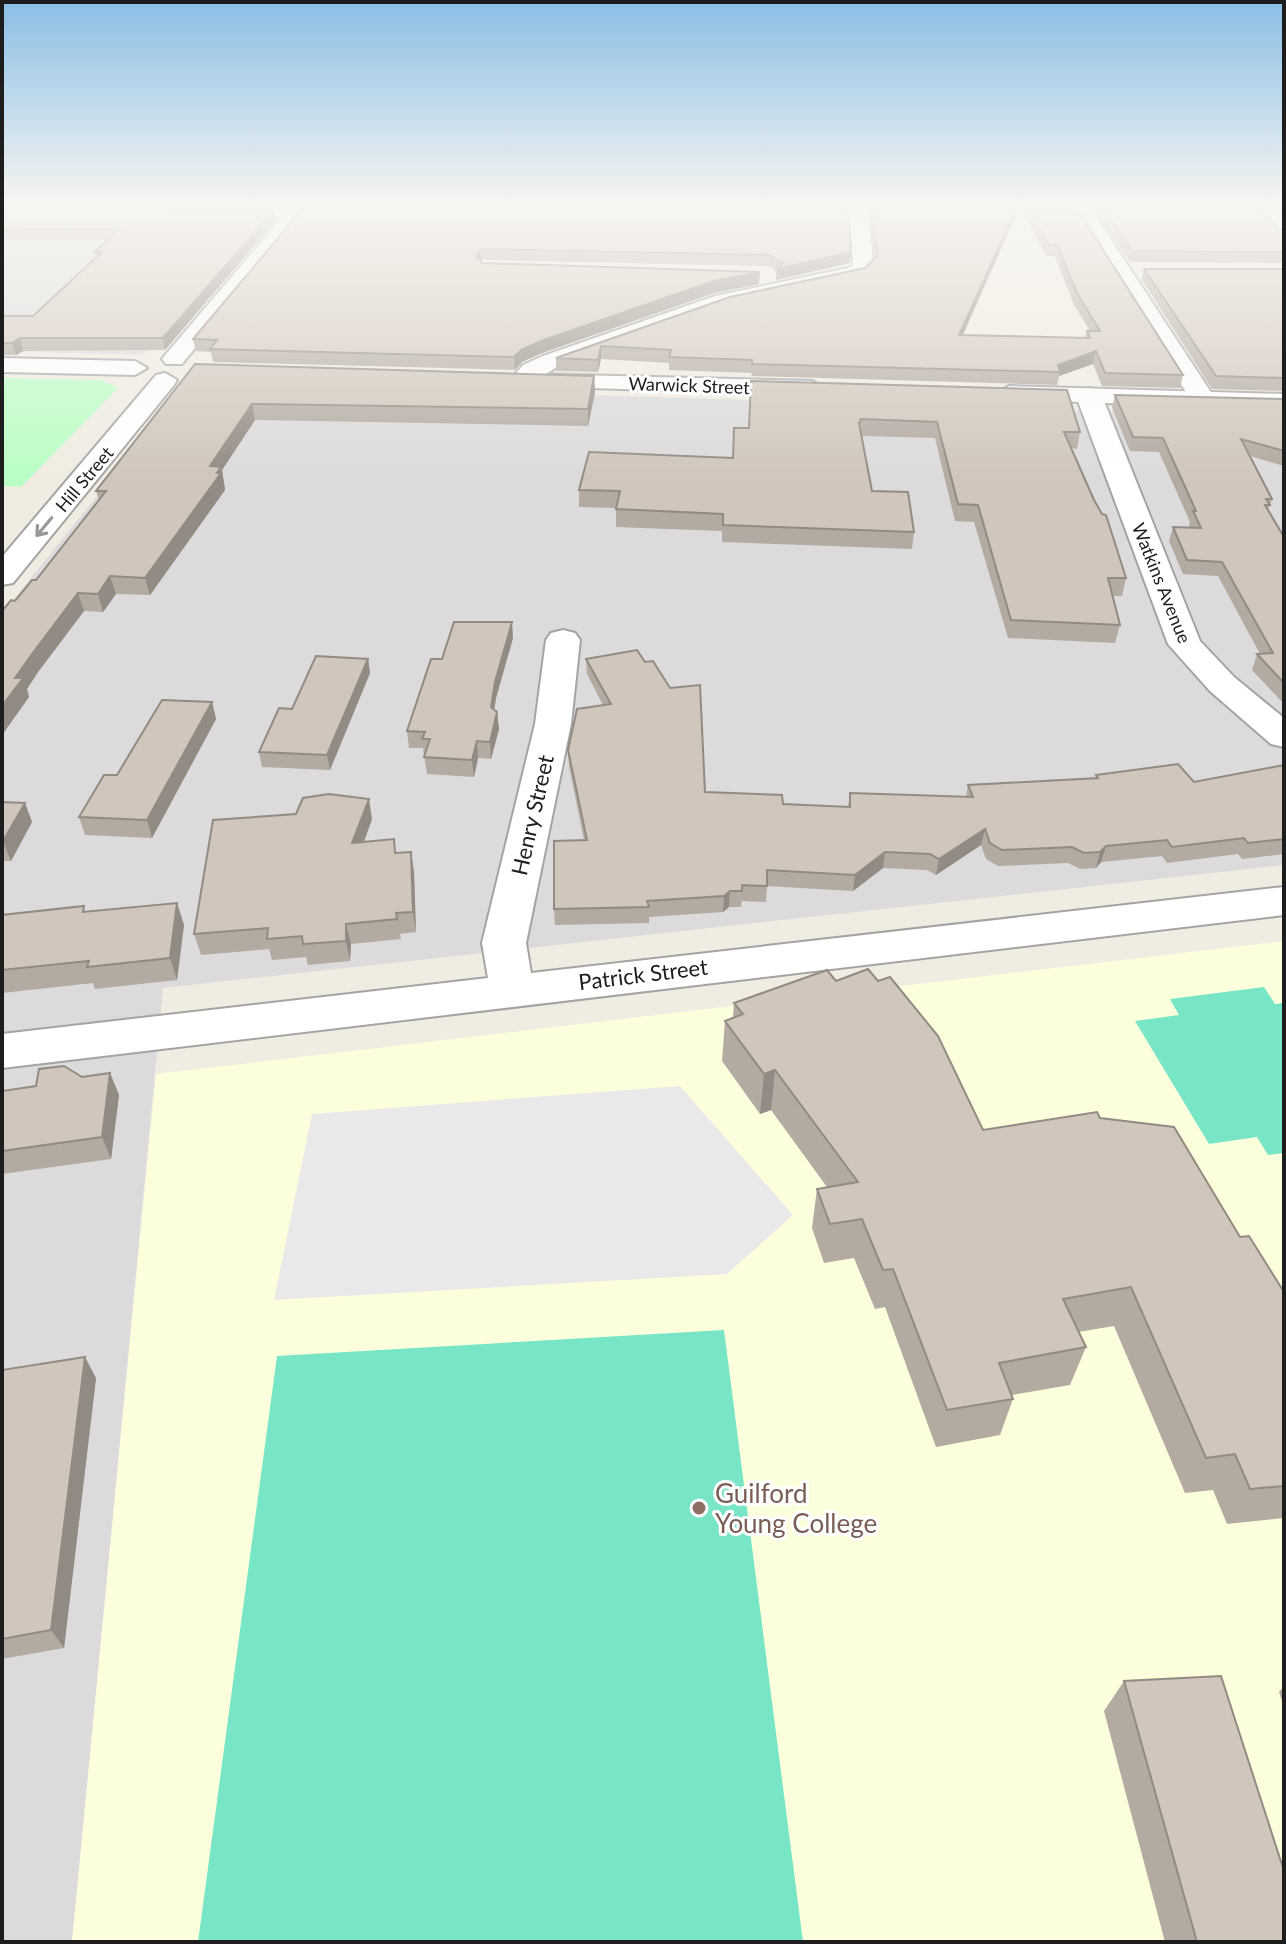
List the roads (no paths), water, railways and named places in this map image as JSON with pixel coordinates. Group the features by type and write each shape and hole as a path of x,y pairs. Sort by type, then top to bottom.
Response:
{"street":[{"name":"Hill Street","path":"41,487 154,372 221,297"},
{"path":"522,380 532,370 551,361 686,312 744,297"},
{"path":"1138,297 1203,400"},
{"path":"2,365 154,372"},
{"name":"Hill Street","path":"2,576 154,372"},
{"name":"Warwick Street","path":"490,379 841,389"},
{"path":"980,393 1284,402"},
{"name":"Watkins Avenue","path":"1089,396 1185,644 1222,684 1284,736"},
{"name":"Henry Street","path":"512,989 504,943 553,724 563,640"},
{"name":"Patrick Street","path":"2,1051 1284,901"}],"place":[{"name":"Guilford Young College","path":"699,1508"}]}
